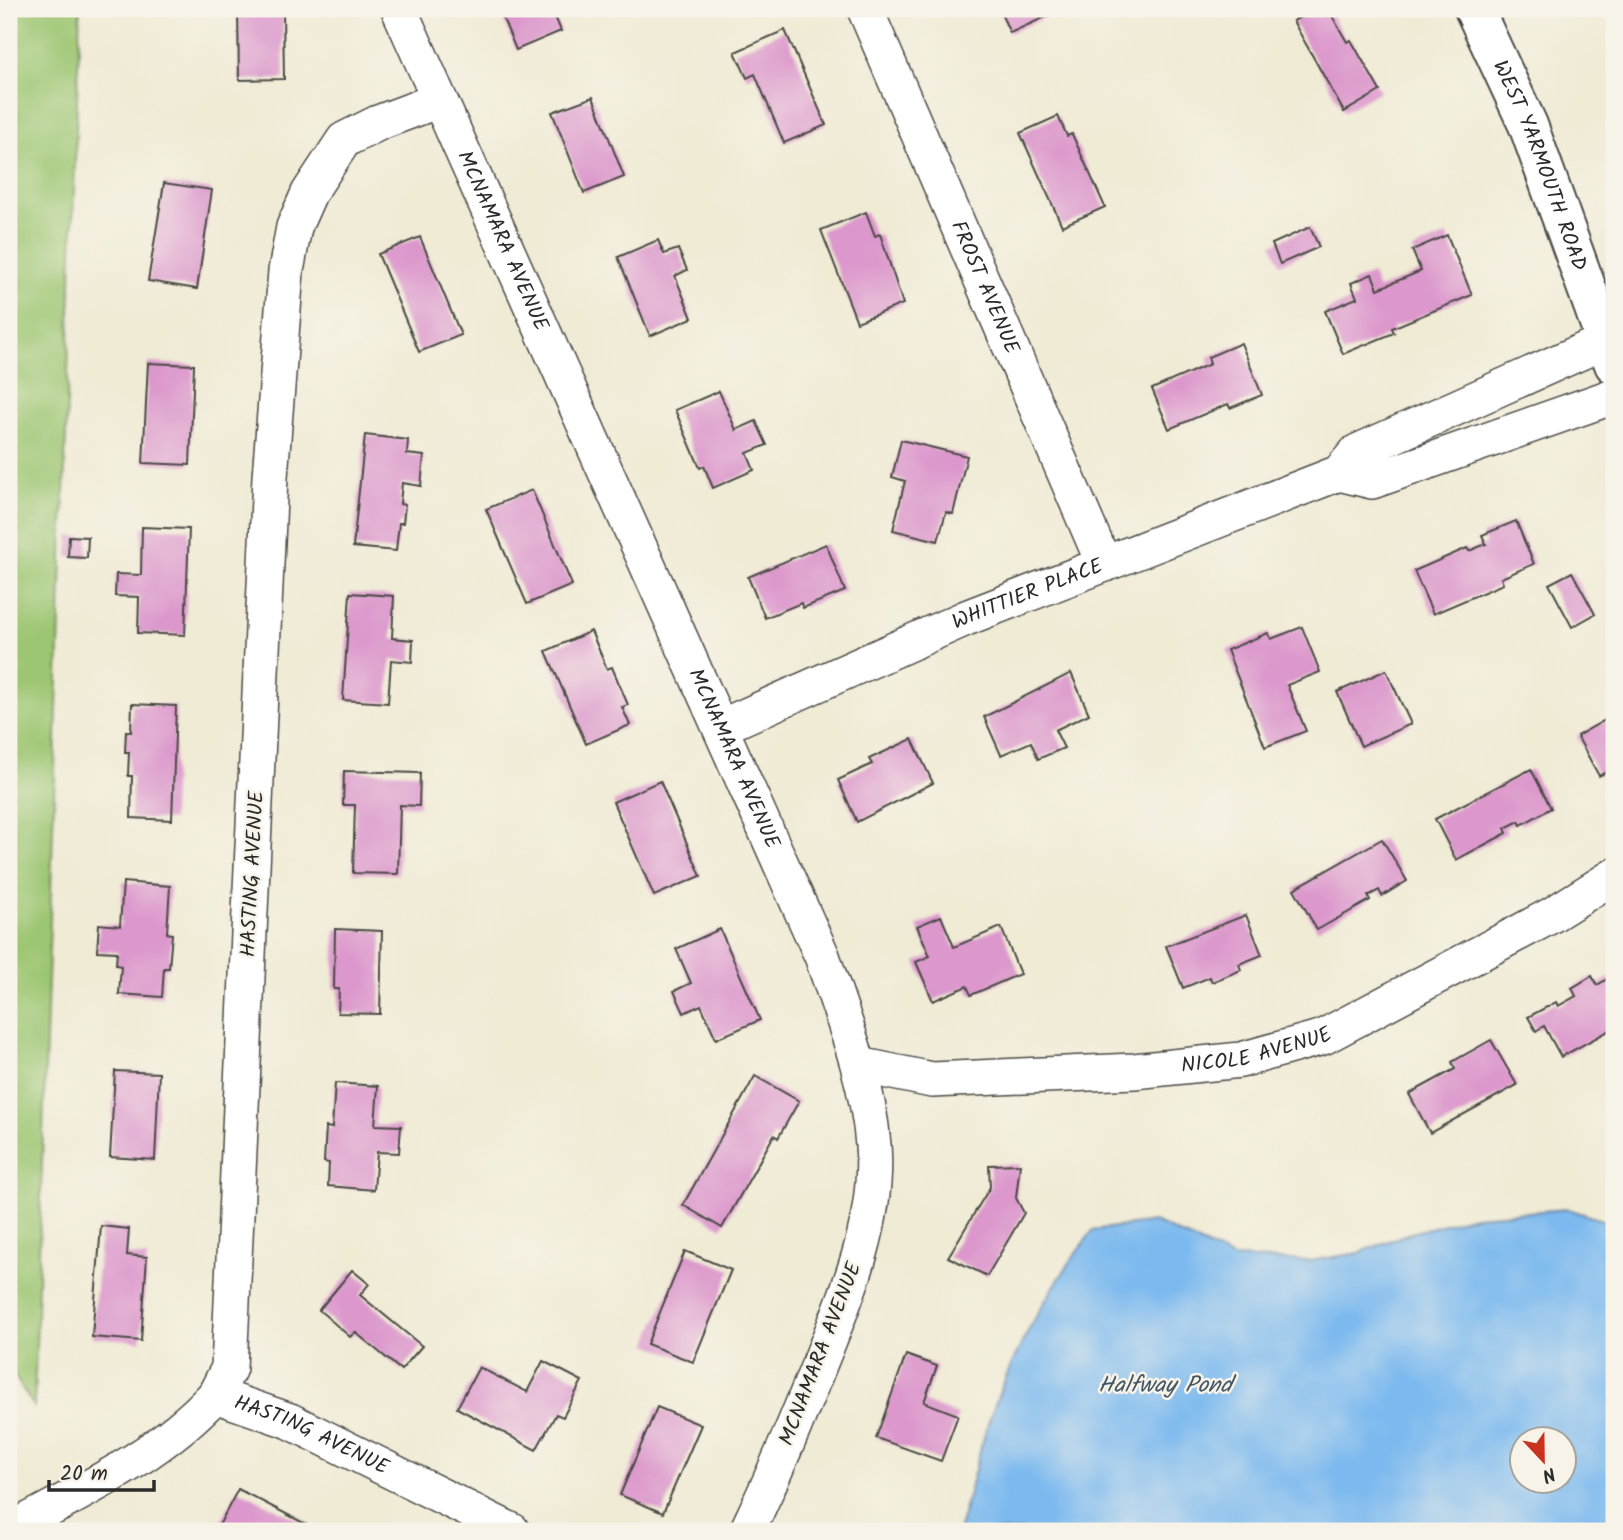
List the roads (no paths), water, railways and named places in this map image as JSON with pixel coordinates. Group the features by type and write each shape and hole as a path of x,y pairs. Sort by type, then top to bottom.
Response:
{"main road":[{"name":"WEST YARMOUTH ROAD","path":"1474,9 1528,125 1609,353"}],"street":[{"name":"MCNAMARA AVENUE","path":"399,9 822,956 859,1065 873,1146 871,1198 853,1279 782,1457 747,1531"},
{"name":"FROST AVENUE","path":"865,9 1104,564"},
{"name":"HASTING AVENUE","path":"439,100 378,123 344,140 309,193 294,227 286,271 270,477 229,1368 215,1395 290,1421 512,1531"},
{"name":"WHITTIER PLACE","path":"721,727 966,618 1339,473 1357,452 1609,353"},
{"path":"1339,473 1372,481 1614,396"},
{"name":"NICOLE AVENUE","path":"859,1065 932,1080 1135,1071 1241,1060 1324,1037 1550,916 1614,876"},
{"path":"9,1531 118,1472 199,1412 215,1395"}],"water":[{"name":"Halfway Pond","path":"1568,1209 1614,1224 1614,1531 958,1531 985,1432 1010,1368 1048,1296 1093,1230 1154,1222 1233,1258 1309,1261 1359,1253 1404,1235 1474,1216"}]}
